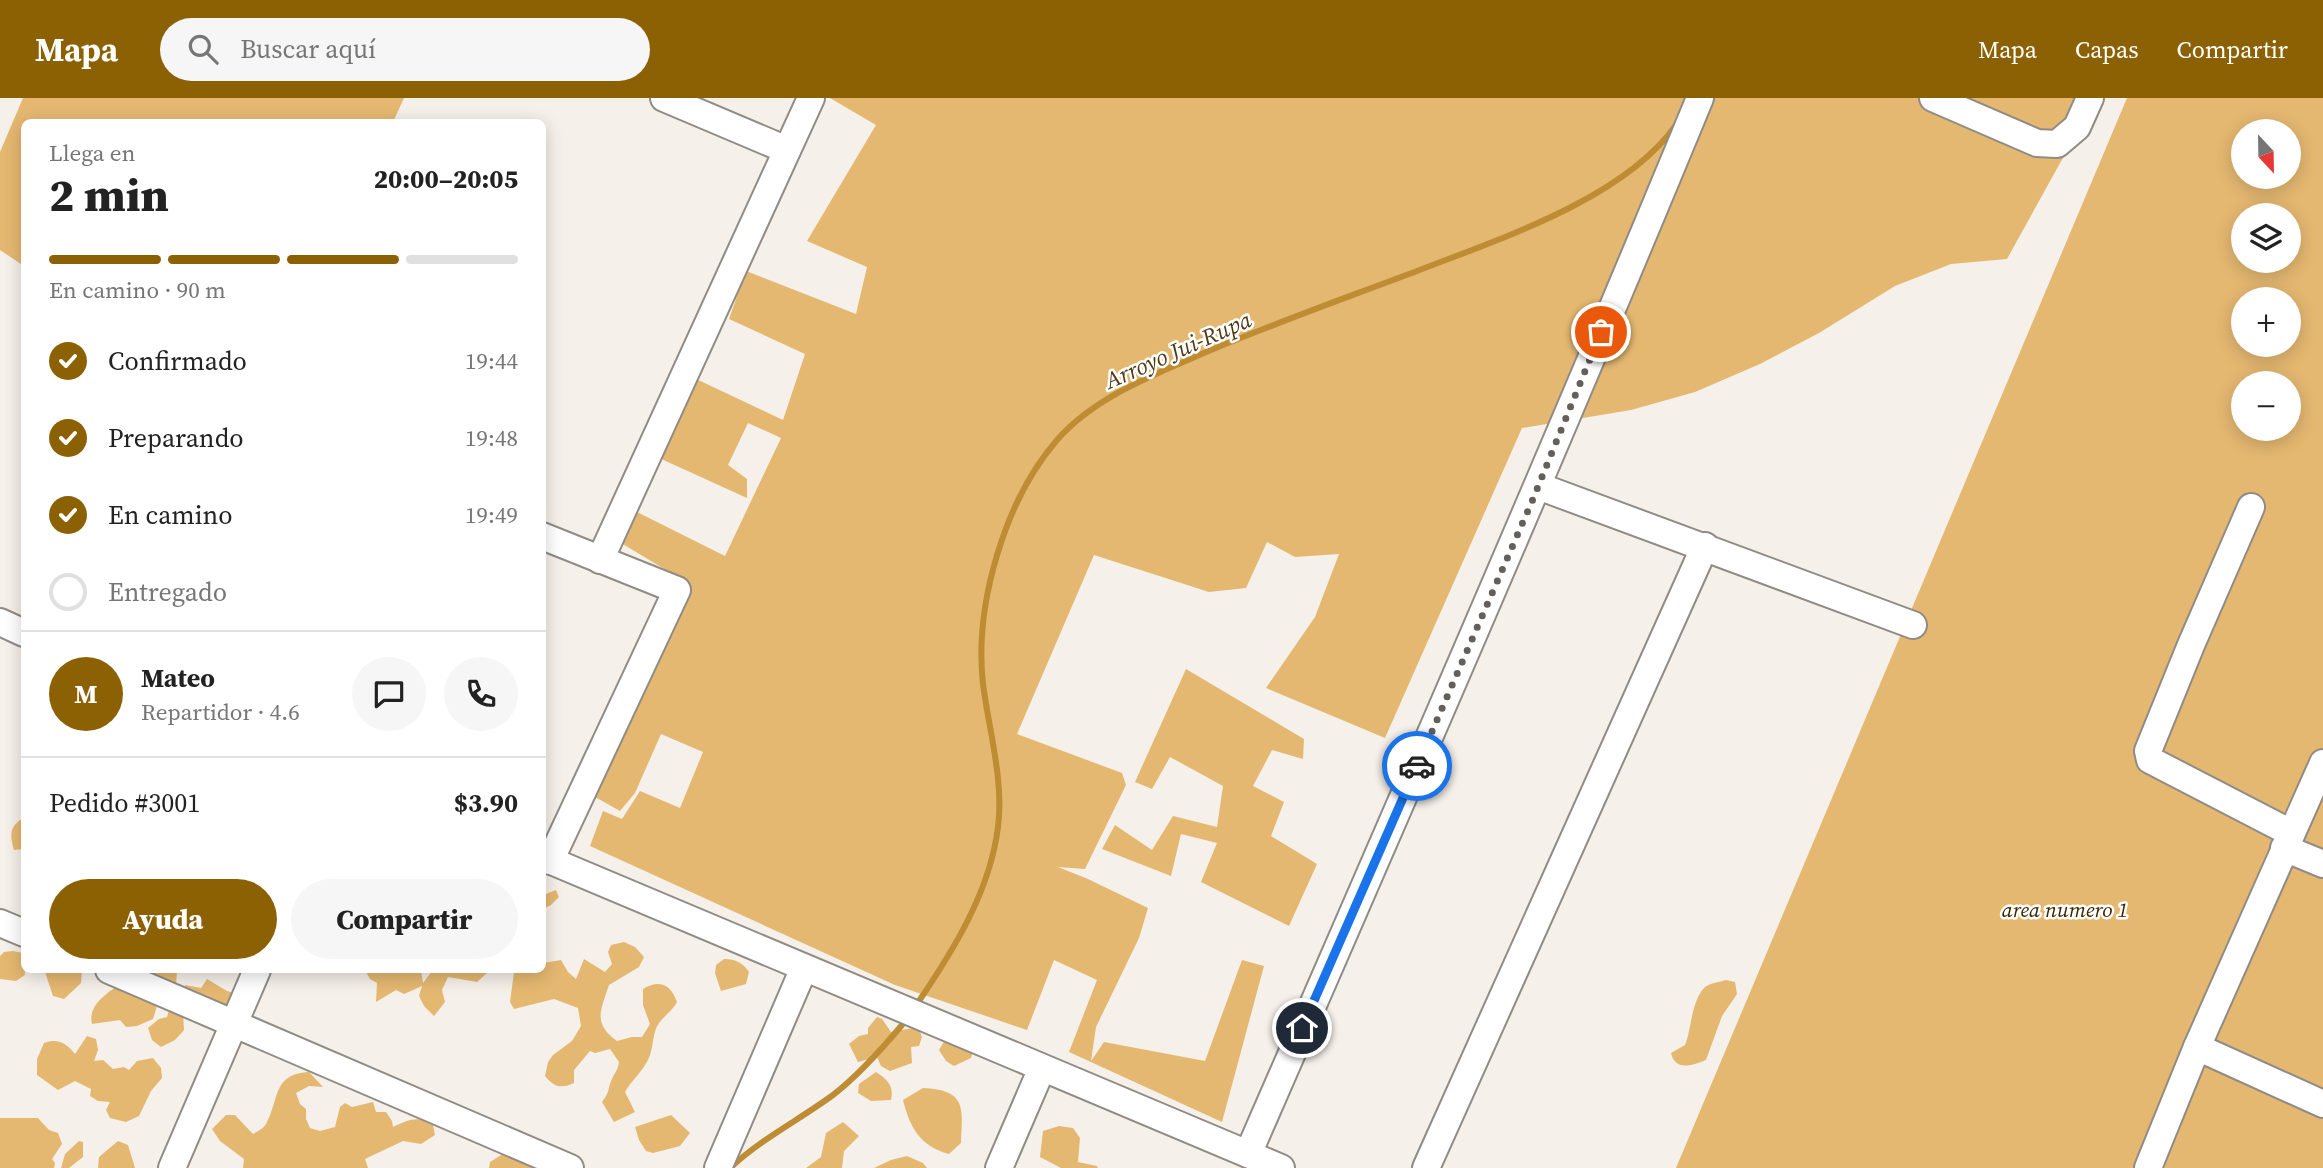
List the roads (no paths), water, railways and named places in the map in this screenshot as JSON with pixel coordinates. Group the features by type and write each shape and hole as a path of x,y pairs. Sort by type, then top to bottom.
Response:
{"street":[{"path":"664,98 787,150"},
{"path":"600,560 811,98"},
{"path":"1248,1154 1538,486 1700,98"},
{"path":"1933,98 2037,143 2057,144 2077,127 2090,98"},
{"path":"1538,486 1913,625"},
{"path":"2251,507 2148,751 2150,760 2323,864"},
{"path":"546,538 677,590 546,859 1282,1168"},
{"path":"1426,1168 1705,546"},
{"path":"0,622 21,632"},
{"path":"2148,1168 2197,1047 2323,763"},
{"path":"0,923 21,932"},
{"path":"718,1168 804,968"},
{"path":"116,973 570,1168"},
{"path":"172,1168 256,973"},
{"path":"2197,1047 2323,1104"},
{"path":"999,1168 1042,1068"}],"waterway":[{"name":"Arroyo Jui-Rupa","path":"917,1004 968,920 994,851 999,791 983,684 983,621 997,555 1008,523 1022,492 1057,440 1071,425 1104,401 1160,372 1558,214 1625,175 1653,151 1676,125"},
{"name":"Arroyo Jui-Rupa","path":"730,1168 754,1148 843,1087 902,1025"}],"park label":[{"name":"area numero 1","path":"2065,910"}]}
